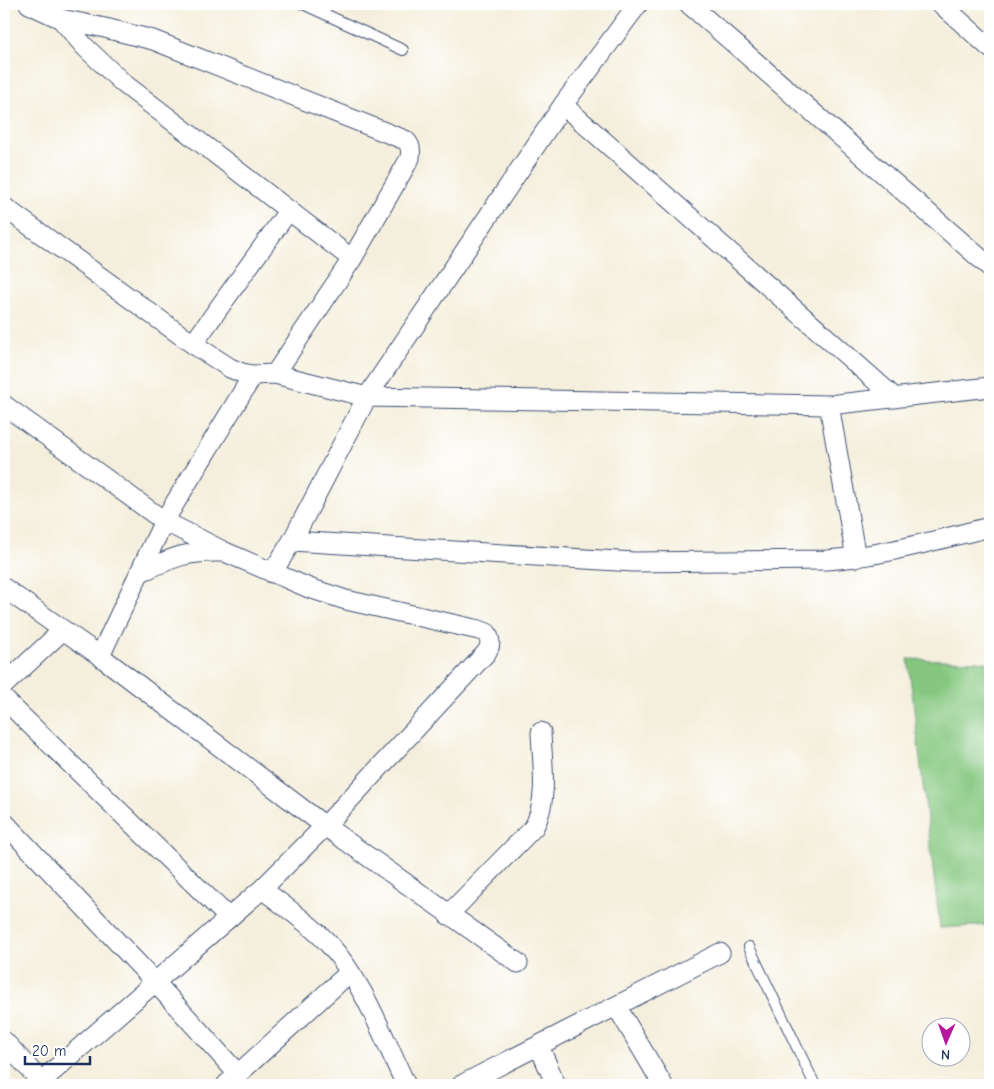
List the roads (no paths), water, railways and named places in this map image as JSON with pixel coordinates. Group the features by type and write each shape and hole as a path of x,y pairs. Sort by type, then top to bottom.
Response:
{"street":[{"path":"29,4 61,19 153,40 405,140 411,148 410,158 352,259 275,374"},
{"path":"272,573 292,542 367,397 564,105 638,4"},
{"path":"689,4 990,267"},
{"path":"941,4 990,48"},
{"path":"61,19 84,48 123,83 352,259"},
{"path":"564,105 895,398"},
{"path":"4,207 193,344 230,368 253,375 275,374 367,397 829,404 990,387"},
{"path":"193,344 289,210"},
{"path":"100,656 164,521 253,375"},
{"path":"829,404 856,558"},
{"path":"4,405 164,521 225,552 309,588 346,600 478,630 487,634 490,640 490,647 486,653 325,826 262,889 41,1084 4,1041"},
{"path":"292,542 634,562 827,560 856,558 990,527"},
{"path":"141,572 171,558 190,553 225,552"},
{"path":"4,588 100,656 325,826 518,964"},
{"path":"4,686 63,630"},
{"path":"4,699 228,917"},
{"path":"448,915 534,827 539,818 543,796 541,732"},
{"path":"4,822 155,982 232,1080 350,972"},
{"path":"262,889 305,922 327,942 350,972 362,992 406,1085"},
{"path":"461,1085 720,953"},
{"path":"617,1007 663,1085"},
{"path":"540,1046 556,1085"}],"lane":[{"path":"303,4 403,50"},
{"path":"749,947 815,1085"}]}
